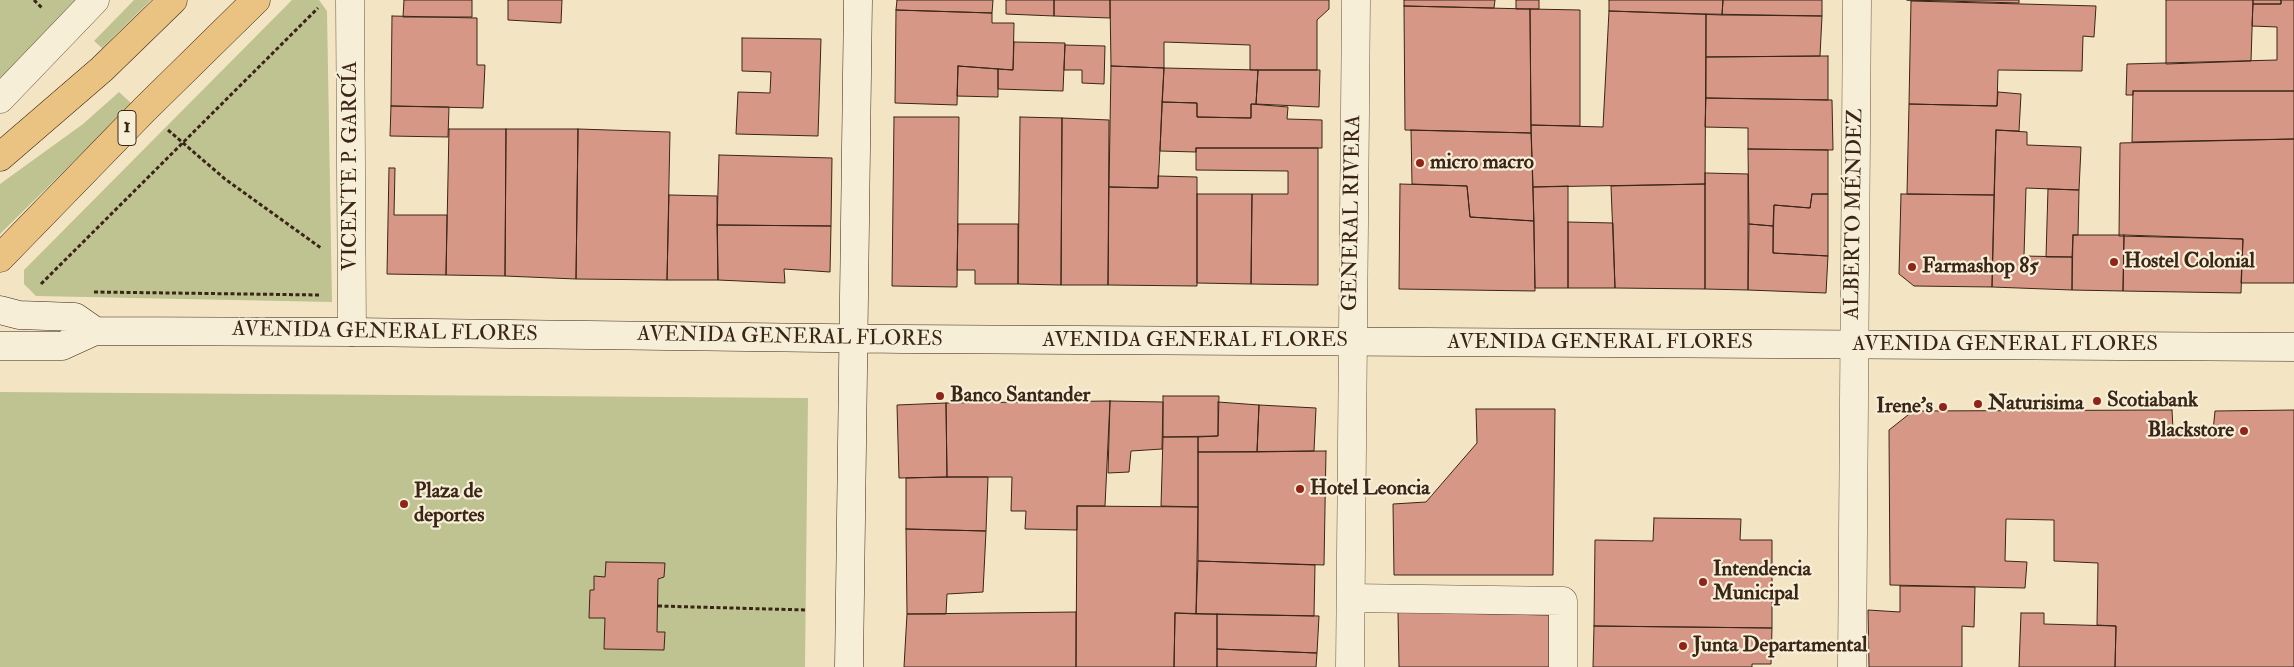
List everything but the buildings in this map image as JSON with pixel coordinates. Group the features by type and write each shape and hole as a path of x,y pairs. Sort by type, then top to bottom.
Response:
{"main road":[{"path":"0,157 102,70 173,0"},
{"name":"1","path":"0,258 144,109 256,0"}],"street":[{"path":"0,99 95,0"},
{"name":"VICENTE P. GARCÍA","path":"350,0 352,332"},
{"path":"849,667 858,0"},
{"name":"GENERAL RIVERA","path":"1350,667 1356,0"},
{"name":"ALBERTO MÉNDEZ","path":"1852,667 1857,0"},
{"path":"0,310 18,315 75,318 95,331"},
{"name":"AVENIDA GENERAL FLORES","path":"0,346 62,346 95,331 352,332 853,339 1854,343 2294,347"},
{"path":"1351,598 1563,600 1563,667"}],"path":[{"path":"34,0 65,31"},
{"path":"40,285 320,7"},
{"path":"144,109 225,179 303,236 351,268"},
{"path":"93,292 351,296"},
{"path":"658,606 806,610"}],"green space":[{"path":"0,0 77,0 0,79"},
{"path":"134,0 151,0 102,48 94,41"},
{"path":"292,0 319,0 327,11 332,302 36,296 24,284 24,270"},
{"path":"119,92 132,104 0,234 0,184 83,124"},
{"name":"Plaza de deportes","path":"0,392 808,398 805,667 0,667"}],"place":[{"name":"micro macro","path":"1420,163"},
{"name":"Hostel Colonial","path":"2114,262"},
{"name":"Farmashop 85","path":"1912,267"},
{"name":"Banco Santander","path":"940,396"},
{"name":"Scotiabank","path":"2097,401"},
{"name":"Naturisima","path":"1978,404"},
{"name":"Irene's","path":"1943,407"},
{"name":"Blackstore","path":"2244,431"},
{"name":"Hotel Leoncia","path":"1300,489"},
{"name":"Plaza de deportes","path":"404,504"},
{"name":"Intendencia Municipal","path":"1703,582"},
{"name":"Junta Departamental","path":"1683,646"}]}
